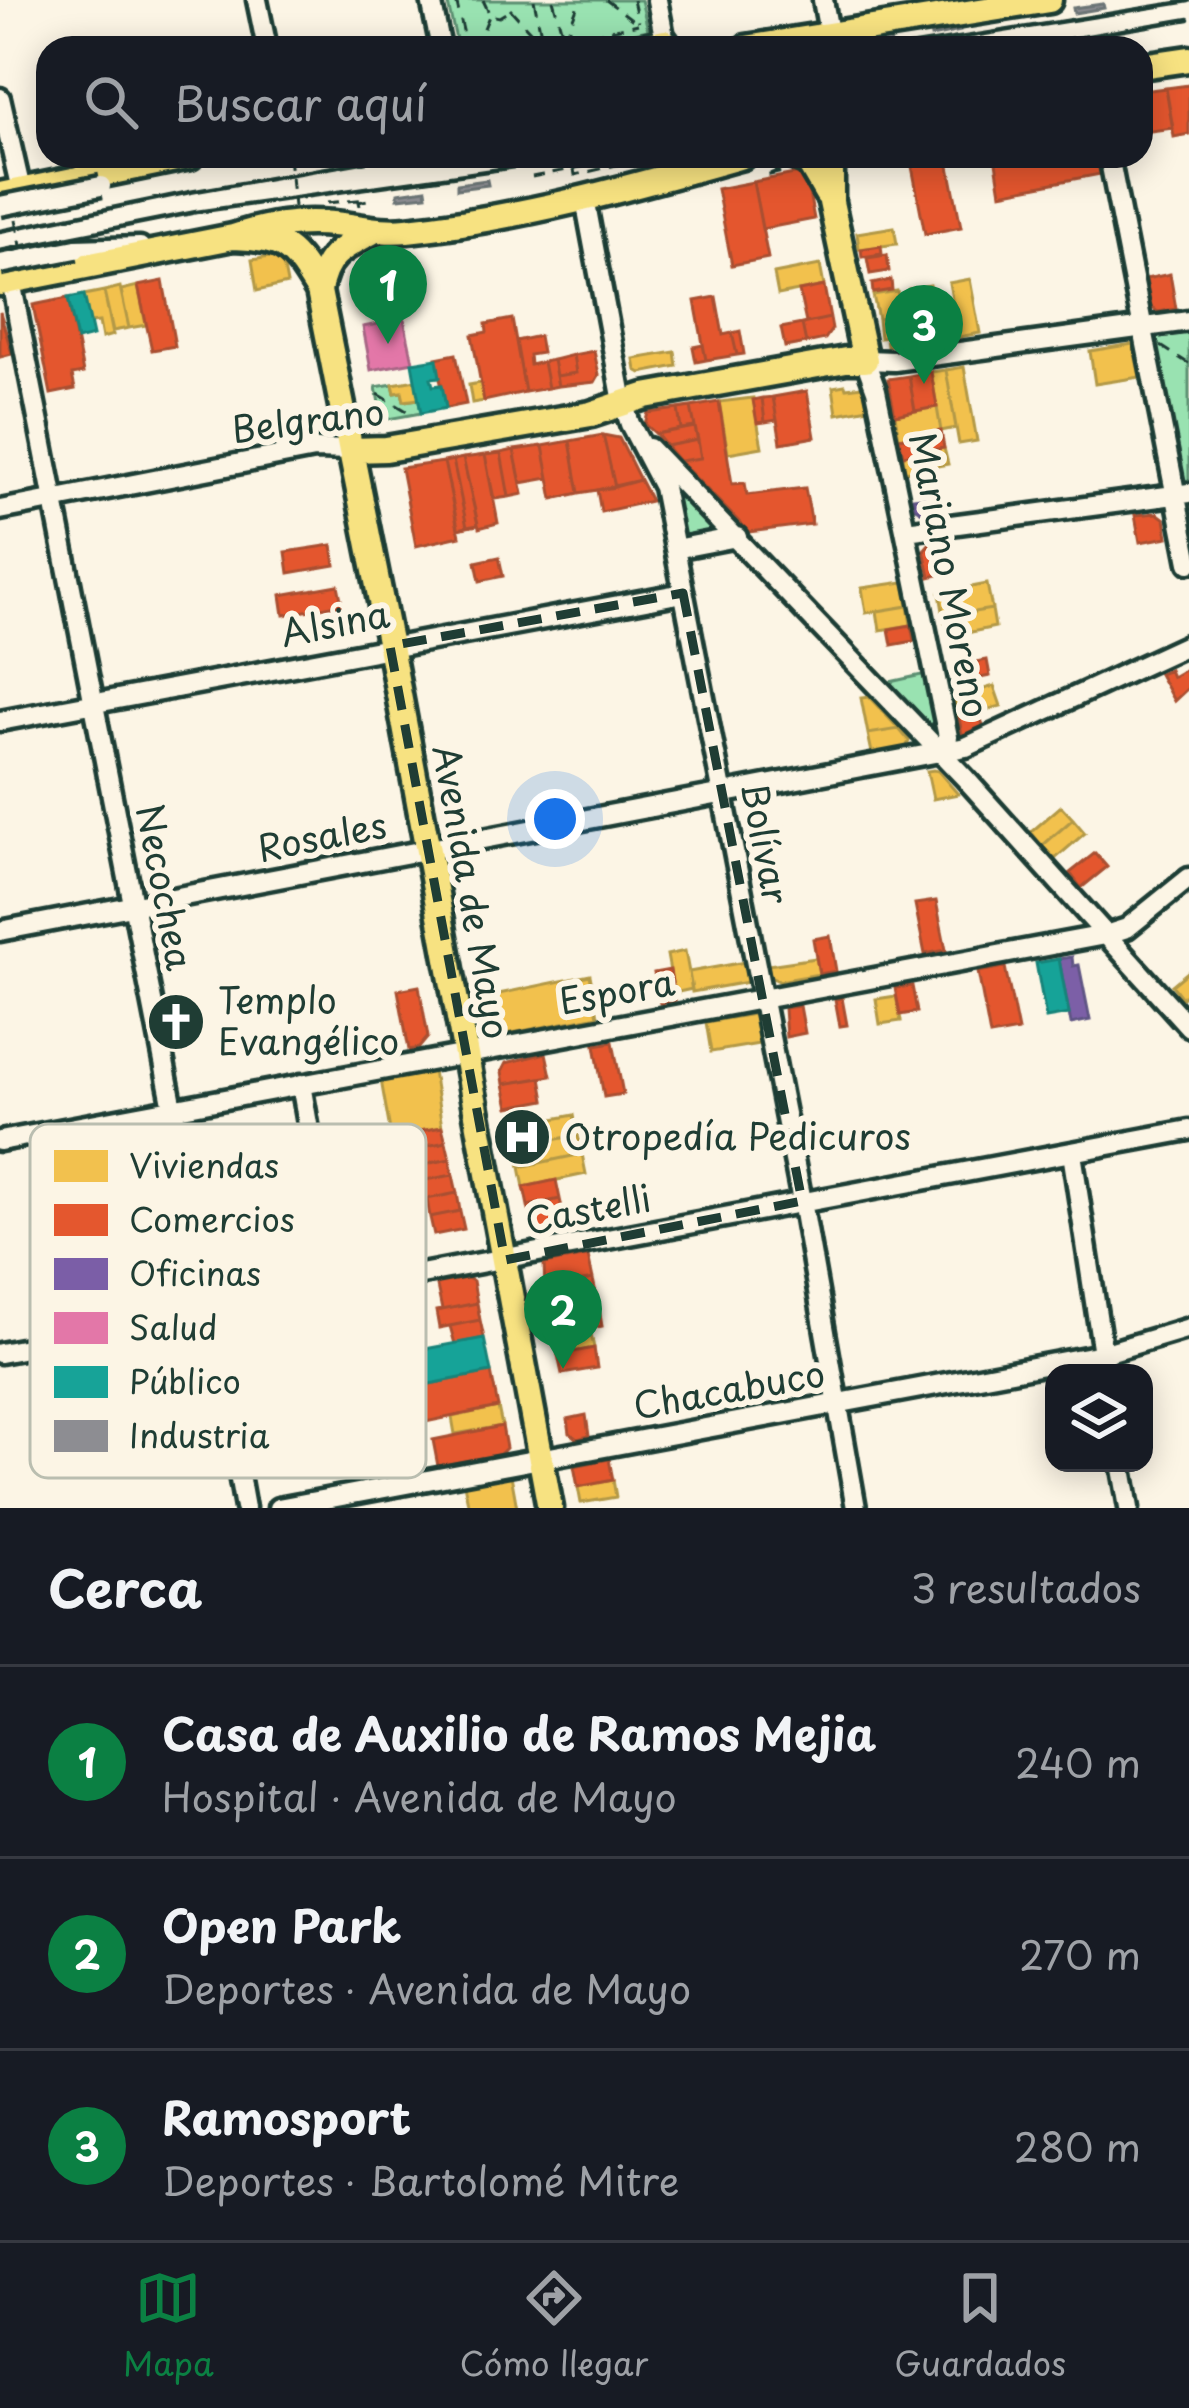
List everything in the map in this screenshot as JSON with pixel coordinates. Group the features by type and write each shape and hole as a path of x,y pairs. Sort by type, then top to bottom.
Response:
{"main road":[{"path":"808,36 1033,1"},
{"path":"1153,64 1189,59"},
{"path":"6,196 134,168"},
{"path":"4,276 193,245 287,223 337,224 372,232 459,223 585,199 698,168"},
{"name":"Mariano Moreno","path":"812,168 831,202"},
{"name":"Mariano Moreno","path":"831,168 831,202 865,360"},
{"path":"319,291 323,270 334,252 372,232"},
{"name":"Avenida de Mayo","path":"233,237 266,238 291,248 319,291 550,1508"},
{"name":"Belgrano","path":"352,450 386,449 568,418 777,371 865,360"}],"street":[{"path":"257,0 264,36"},
{"path":"431,0 438,36"},
{"path":"657,0 665,36"},
{"path":"823,0 829,32"},
{"path":"0,98 6,196 101,186 152,168"},
{"path":"1111,168 1144,337 1182,494 1189,563"},
{"name":"Bolívar","path":"585,199 623,402 663,487 802,1201 856,1508"},
{"path":"4,276 76,249 193,245"},
{"name":"Necochea","path":"4,276 55,500 176,1124"},
{"path":"865,360 1144,337 1189,321"},
{"name":"Mariano Moreno","path":"865,360 873,379 948,736 939,750"},
{"path":"640,441 939,750 1189,1028"},
{"name":"Belgrano","path":"0,510 314,449 352,450"},
{"path":"906,531 1182,494"},
{"path":"675,549 737,537"},
{"name":"Alsina","path":"0,721 683,593"},
{"name":"Rosales","path":"0,931 966,747 1189,644"},
{"path":"1105,935 1127,928 1189,878"},
{"name":"Espora","path":"89,1124 1105,935"},
{"path":"301,1084 308,1124"},
{"name":"Castelli","path":"426,1274 1189,1130"},
{"name":"Espora","path":"0,1141 30,1135"},
{"path":"1072,1153 1104,1364"},
{"name":"Chacabuco","path":"1104,1364 1189,1328"},
{"name":"Castelli","path":"0,1353 30,1347"},
{"name":"Chacabuco","path":"278,1508 837,1404 1045,1373"},
{"path":"1123,1472 1129,1508"},
{"name":"Necochea","path":"239,1478 245,1508"}],"path":[{"path":"456,0 464,36"},
{"path":"481,36 490,15 483,0"},
{"path":"490,15 503,16 511,0"},
{"path":"533,0 540,36"},
{"path":"553,0 563,36"},
{"path":"566,36 580,0"},
{"path":"606,0 638,36"},
{"path":"633,0 638,36"},
{"path":"510,9 533,36"},
{"path":"290,168 294,208 375,199"},
{"path":"532,177 578,168"},
{"path":"574,169 575,175 604,168"},
{"path":"765,176 780,168"},
{"path":"6,196 5,202 13,205 21,247"},
{"path":"359,202 368,199"},
{"path":"1144,337 1189,364"},
{"path":"378,394 412,414"}],"highlighted area":[{"path":"683,593 802,1201 505,1260 390,646"}],"green space":[{"path":"447,0 641,0 648,30 622,36 455,36"},
{"path":"1189,332 1189,482 1180,477 1153,344 1159,336"},
{"path":"393,384 404,401 419,399 421,413 388,419 381,414 376,387"},
{"path":"673,479 723,535 683,552 669,482"},
{"path":"926,674 937,728 930,735 881,684"}],"building: Viviendas":[{"path":"894,227 897,244 859,249 857,233"},
{"path":"275,256 283,263 287,284 257,291 252,260"},
{"path":"820,265 824,286 778,295 774,274"},
{"path":"970,279 980,333 959,337 949,283"},
{"path":"930,285 939,339 918,343 909,289"},
{"path":"138,286 146,325 129,328 121,290"},
{"path":"120,287 129,328 113,331 104,291"},
{"path":"104,291 113,335 102,338 99,322 90,323 84,295"},
{"path":"897,291 902,315 878,319 873,295"},
{"path":"896,316 900,343 887,346 886,337 880,338 878,319"},
{"path":"1133,344 1140,377 1095,384 1090,351"},
{"path":"675,352 677,366 636,370 634,359"},
{"path":"964,367 977,441 959,444 946,370"},
{"path":"946,370 956,428 941,431 931,372"},
{"path":"416,380 419,399 404,401 402,392 395,393 393,384"},
{"path":"480,383 484,401 472,403 469,385"},
{"path":"863,386 868,408 837,414 833,387"},
{"path":"753,398 762,447 728,453 719,402"},
{"path":"937,407 941,431 899,438 895,415"},
{"path":"944,448 948,464 905,472 903,455"},
{"path":"904,582 908,606 866,613 862,588"},
{"path":"987,584 992,609 944,617 940,593"},
{"path":"908,606 911,625 880,630 877,611"},
{"path":"992,609 995,627 948,637 944,617"},
{"path":"994,686 1001,706 959,718 953,698"},
{"path":"869,697 899,729 868,734 861,698"},
{"path":"899,729 909,741 906,748 872,753 868,734"},
{"path":"934,770 958,794 933,799 927,771"},
{"path":"1061,806 1073,819 1042,846 1031,832"},
{"path":"1073,819 1085,833 1055,859 1042,846"},
{"path":"685,951 692,989 674,993 667,955"},
{"path":"816,958 819,974 779,981 770,977 768,965"},
{"path":"745,962 748,982 692,992 689,972"},
{"path":"1189,971 1189,992 1182,998 1172,985"},
{"path":"590,975 598,1016 497,1036 489,996"},
{"path":"896,996 901,1021 880,1024 876,999"},
{"path":"754,1014 759,1044 711,1052 706,1022"},
{"path":"433,1071 442,1127 426,1130 426,1124 389,1124 381,1080"},
{"path":"574,1115 578,1135 516,1147 512,1127"},
{"path":"578,1135 582,1154 520,1167 516,1147"},
{"path":"582,1154 586,1174 524,1187 520,1167"},
{"path":"590,1329 594,1348 558,1355 555,1336"},
{"path":"498,1407 502,1426 455,1434 452,1417"},
{"path":"511,1475 517,1508 469,1508 464,1484"},
{"path":"613,1480 616,1497 581,1503 578,1487"}],"building: Comercios":[{"path":"1189,85 1189,134 1174,137 1166,88"},
{"path":"1166,88 1173,128 1153,131 1153,90"},
{"path":"912,168 949,168 961,227 925,234"},
{"path":"997,168 1099,168 1100,174 1001,193"},
{"path":"805,172 814,219 762,229 753,182"},
{"path":"753,182 768,258 732,265 717,189"},
{"path":"881,246 882,254 862,257 861,249"},
{"path":"887,255 889,271 870,274 867,258"},
{"path":"1170,274 1176,309 1158,312 1151,307 1146,279"},
{"path":"891,280 892,290 873,293 872,284"},
{"path":"163,281 175,346 152,350 138,286"},
{"path":"824,286 830,318 806,323 799,291"},
{"path":"716,297 723,335 732,333 737,355 706,360 695,301"},
{"path":"68,298 83,373 72,375 75,389 51,394 33,305"},
{"path":"0,312 12,354 0,357"},
{"path":"830,318 832,329 825,339 806,343 802,324"},
{"path":"512,319 525,392 484,401 472,335 487,332 486,324"},
{"path":"802,324 806,343 785,347 781,328"},
{"path":"740,331 744,354 737,355 732,333"},
{"path":"539,336 542,353 529,355 530,365 543,362 548,388 525,392 516,341"},
{"path":"703,345 706,360 696,362 693,347"},
{"path":"594,351 599,375 595,382 558,386 556,376 576,373 573,355"},
{"path":"456,354 466,404 446,408 436,358"},
{"path":"573,355 576,373 556,376 553,360"},
{"path":"553,360 558,386 548,388 543,362"},
{"path":"931,372 937,407 915,411 909,376"},
{"path":"909,376 915,411 895,415 888,379"},
{"path":"807,391 815,437 781,443 773,397"},
{"path":"773,397 777,420 765,422 762,398"},
{"path":"762,398 765,422 757,423 753,400"},
{"path":"719,402 732,484 745,483 747,495 805,488 812,524 749,532 679,461 701,458 691,407"},
{"path":"691,407 695,427 681,429 678,409"},
{"path":"678,409 681,429 656,434 645,424 648,413"},
{"path":"695,427 698,440 666,446 656,434"},
{"path":"941,431 944,448 903,455 899,438"},
{"path":"603,435 619,438 640,480 615,487"},
{"path":"603,435 615,487 579,493 570,441"},
{"path":"698,440 701,458 679,461 666,446"},
{"path":"570,441 579,493 553,499 543,446"},
{"path":"543,446 549,478 521,483 514,450"},
{"path":"514,450 523,494 509,497 501,453"},
{"path":"501,453 509,497 494,499 485,455"},
{"path":"485,455 498,523 479,528 463,458"},
{"path":"463,458 478,525 467,527 453,460"},
{"path":"453,460 467,527 458,529 444,462"},
{"path":"444,462 460,536 416,546 401,468"},
{"path":"640,480 651,501 601,512 597,490"},
{"path":"1157,513 1165,519 1168,537 1140,542 1135,515"},
{"path":"949,540 954,571 930,577 924,550 929,544"},
{"path":"332,545 335,565 289,573 286,552"},
{"path":"499,557 503,576 480,581 476,562"},
{"path":"338,585 342,604 284,615 281,595"},
{"path":"911,625 914,641 892,645 889,629"},
{"path":"987,660 990,676 965,681 961,665"},
{"path":"1189,667 1189,687 1174,701 1159,674 1169,670 1172,677"},
{"path":"978,712 985,730 962,734 959,718"},
{"path":"1095,853 1107,867 1081,888 1070,873"},
{"path":"936,901 946,950 925,954 915,904"},
{"path":"830,936 836,971 819,974 813,939"},
{"path":"1005,967 1018,1031 990,1036 978,972"},
{"path":"670,970 675,1000 660,1003 654,973"},
{"path":"419,986 428,1037 419,1048 409,1050 398,990"},
{"path":"912,986 917,1012 900,1015 895,988"},
{"path":"842,998 847,1025 840,1026 835,999"},
{"path":"800,1006 805,1033 786,1037 784,1008"},
{"path":"613,1042 623,1094 604,1097 595,1045"},
{"path":"546,1053 551,1076 504,1084 506,1063"},
{"path":"541,1078 545,1100 509,1107 504,1084"},
{"path":"442,1127 446,1142 426,1146 426,1130"},
{"path":"446,1142 450,1159 426,1164 426,1146"},
{"path":"450,1159 453,1175 426,1180 426,1164"},
{"path":"453,1175 457,1193 426,1199 426,1180"},
{"path":"556,1180 560,1199 528,1206 524,1187"},
{"path":"457,1193 460,1211 430,1217 427,1199"},
{"path":"560,1199 567,1230 535,1237 528,1206"},
{"path":"460,1211 464,1229 434,1235 430,1217"},
{"path":"588,1256 593,1279 545,1288 544,1264"},
{"path":"463,1276 473,1281 477,1303 442,1310 436,1281"},
{"path":"593,1279 598,1303 550,1312 545,1288"},
{"path":"477,1303 480,1320 439,1328 436,1311"},
{"path":"598,1303 602,1326 555,1336 550,1312"},
{"path":"480,1320 484,1338 455,1344 450,1326"},
{"path":"594,1348 597,1368 562,1374 558,1355"},
{"path":"491,1372 498,1407 426,1422 426,1385"},
{"path":"586,1415 589,1436 577,1439 570,1433 568,1419"},
{"path":"502,1426 506,1448 499,1455 438,1466 433,1440"},
{"path":"609,1459 613,1480 578,1487 574,1466"}],"building: Oficinas":[{"path":"929,496 931,511 914,507 913,498"},
{"path":"1072,957 1073,966 1079,965 1090,1020 1071,1024 1059,959"}],"building: Salud":[{"path":"404,319 413,362 371,370 363,327"}],"building: Público":[{"path":"84,295 93,336 77,340 68,298"},
{"path":"437,359 440,377 431,378 433,386 442,385 446,408 421,413 412,363"},
{"path":"1059,959 1069,1014 1046,1018 1036,963"},
{"path":"484,1338 491,1372 426,1385 426,1349"}],"building: Industria":[{"path":"1103,4 1104,8 1074,13 1073,8"},
{"path":"959,26 960,31 936,36 930,32"},
{"path":"487,180 488,185 457,189 457,184"},
{"path":"426,189 427,195 398,198 398,193"}],"railway":[{"path":"972,36 1189,1"},
{"path":"1088,36 1189,19"},
{"path":"0,231 327,168"},
{"path":"0,251 196,212 508,168"}],"place":[{"name":"Casa de Auxilio de Ramos Mejia","path":"388,344"},
{"name":"Ramosport","path":"924,384"},
{"name":"Templo Evangélico","path":"176,1022"},
{"name":"Otropedía Pedicuros","path":"522,1137"},
{"name":"Open Park","path":"563,1369"}]}
